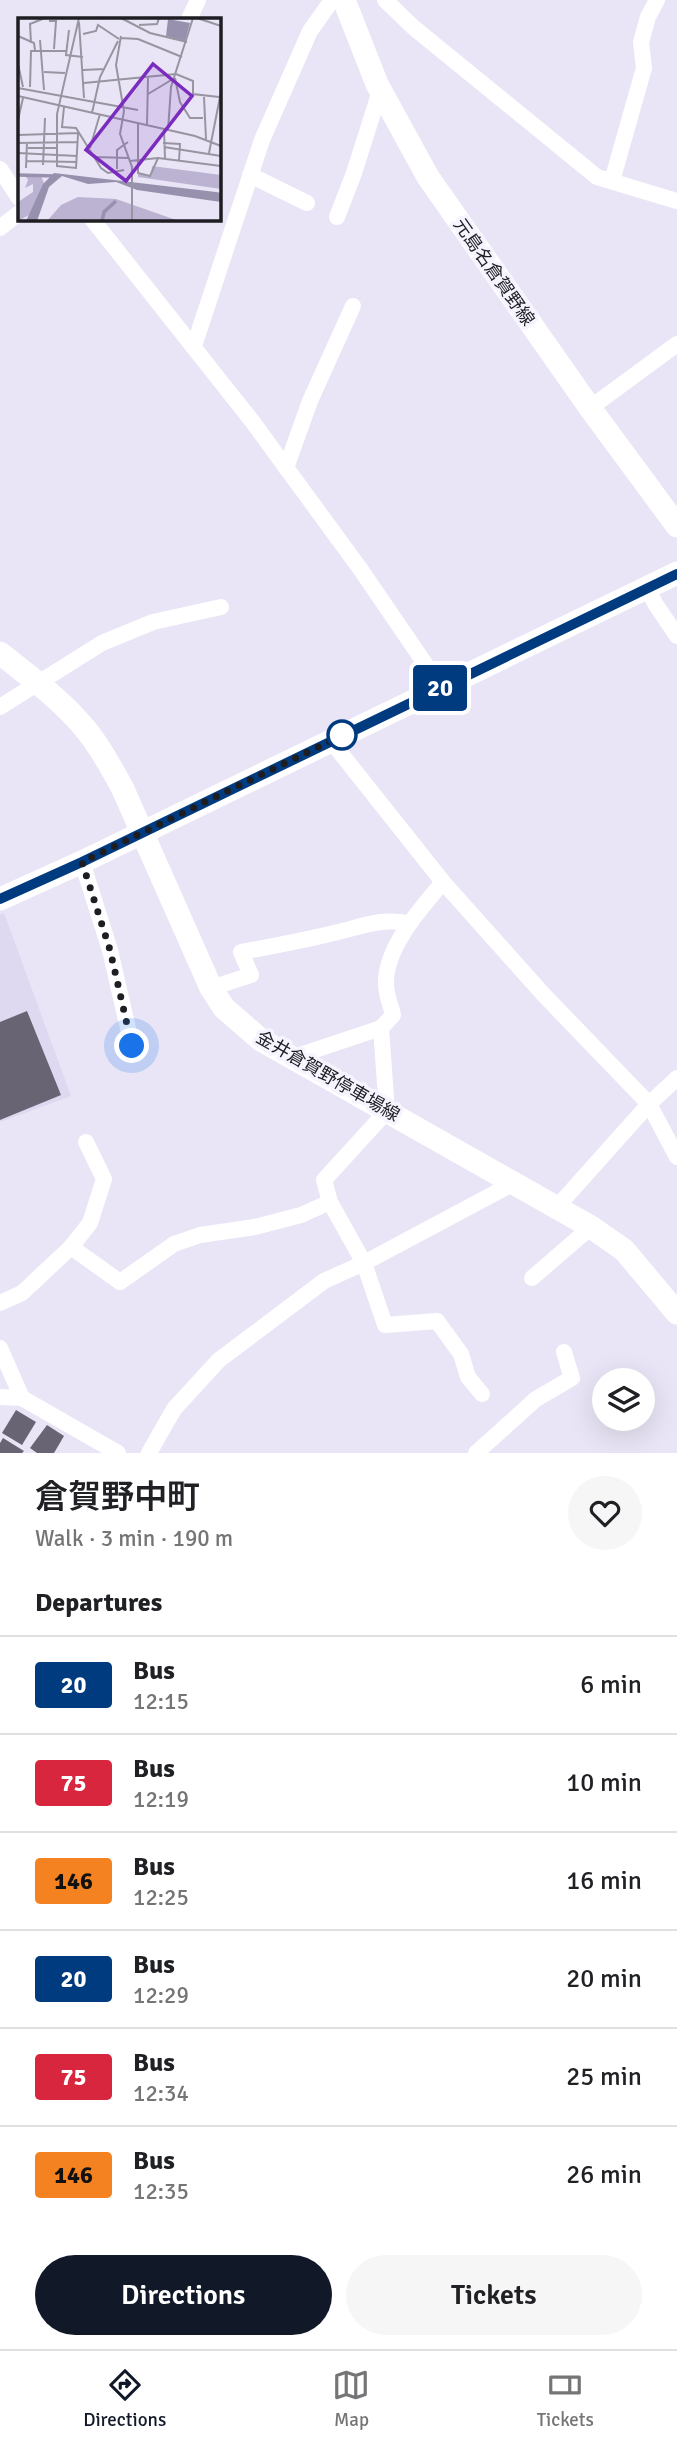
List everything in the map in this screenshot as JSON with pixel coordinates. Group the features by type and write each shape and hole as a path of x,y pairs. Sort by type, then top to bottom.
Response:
{"main road":[{"name":"元島名倉賀野線","path":"344,0 380,91 428,177 590,408 677,526"},
{"path":"0,899 82,862 677,573"},
{"name":"金井倉賀野停車場線","path":"0,653 38,683 85,728 96,743 122,787 211,988 224,1009 261,1040 591,1227 624,1250 677,1312"}],"street":[{"path":"189,18 198,0"},
{"path":"194,346 262,140 310,31 332,0"},
{"path":"385,0 413,27 597,177 677,201"},
{"path":"612,181 644,68 641,42 648,17 657,0"},
{"path":"337,216 380,91"},
{"path":"0,169 18,196"},
{"path":"250,175 307,203"},
{"path":"0,228 18,214"},
{"path":"93,220 252,421 441,687"},
{"path":"286,468 310,401 353,306"},
{"path":"590,408 677,344"},
{"path":"647,588 677,636"},
{"path":"0,707 102,643 153,622 221,607"},
{"path":"331,741 443,882 543,993 649,1104 677,1157"},
{"path":"82,862 110,950 132,1046"},
{"path":"294,1057 381,1028 393,1015 385,984 388,967 408,923 443,882"},
{"path":"211,988 251,975 242,952 338,932 375,921 408,923"},
{"path":"381,1028 387,1111 324,1180 330,1202 364,1263 385,1325 438,1321 461,1354 468,1377 482,1394"},
{"path":"557,1207 649,1104 677,1078"},
{"path":"0,1303 22,1293 71,1247 90,1223 104,1179 86,1142"},
{"path":"149,1453 174,1409 219,1360 324,1281 364,1263 514,1183"},
{"path":"71,1247 120,1282 174,1244 200,1235 255,1227 301,1215 330,1202"},
{"path":"532,1278 591,1227"},
{"path":"0,1348 22,1398"},
{"path":"476,1453 536,1399 572,1378 564,1352"},
{"path":"0,1397 22,1398 118,1453"}],"shaded area":[{"path":"4,913 71,1096 0,1122 0,915"}],"building":[{"path":"27,1011 61,1095 0,1120 0,1022"},
{"path":"16,1410 36,1422 22,1445 2,1433"},
{"path":"47,1425 64,1436 54,1453 37,1453 30,1448"},
{"path":"3,1438 24,1451 0,1453"}],"bus line":[{"name":"20","path":"0,899 82,862 677,574"}],"route":[{"path":"132,1046 110,950 82,862 353,730 342,735"}]}
